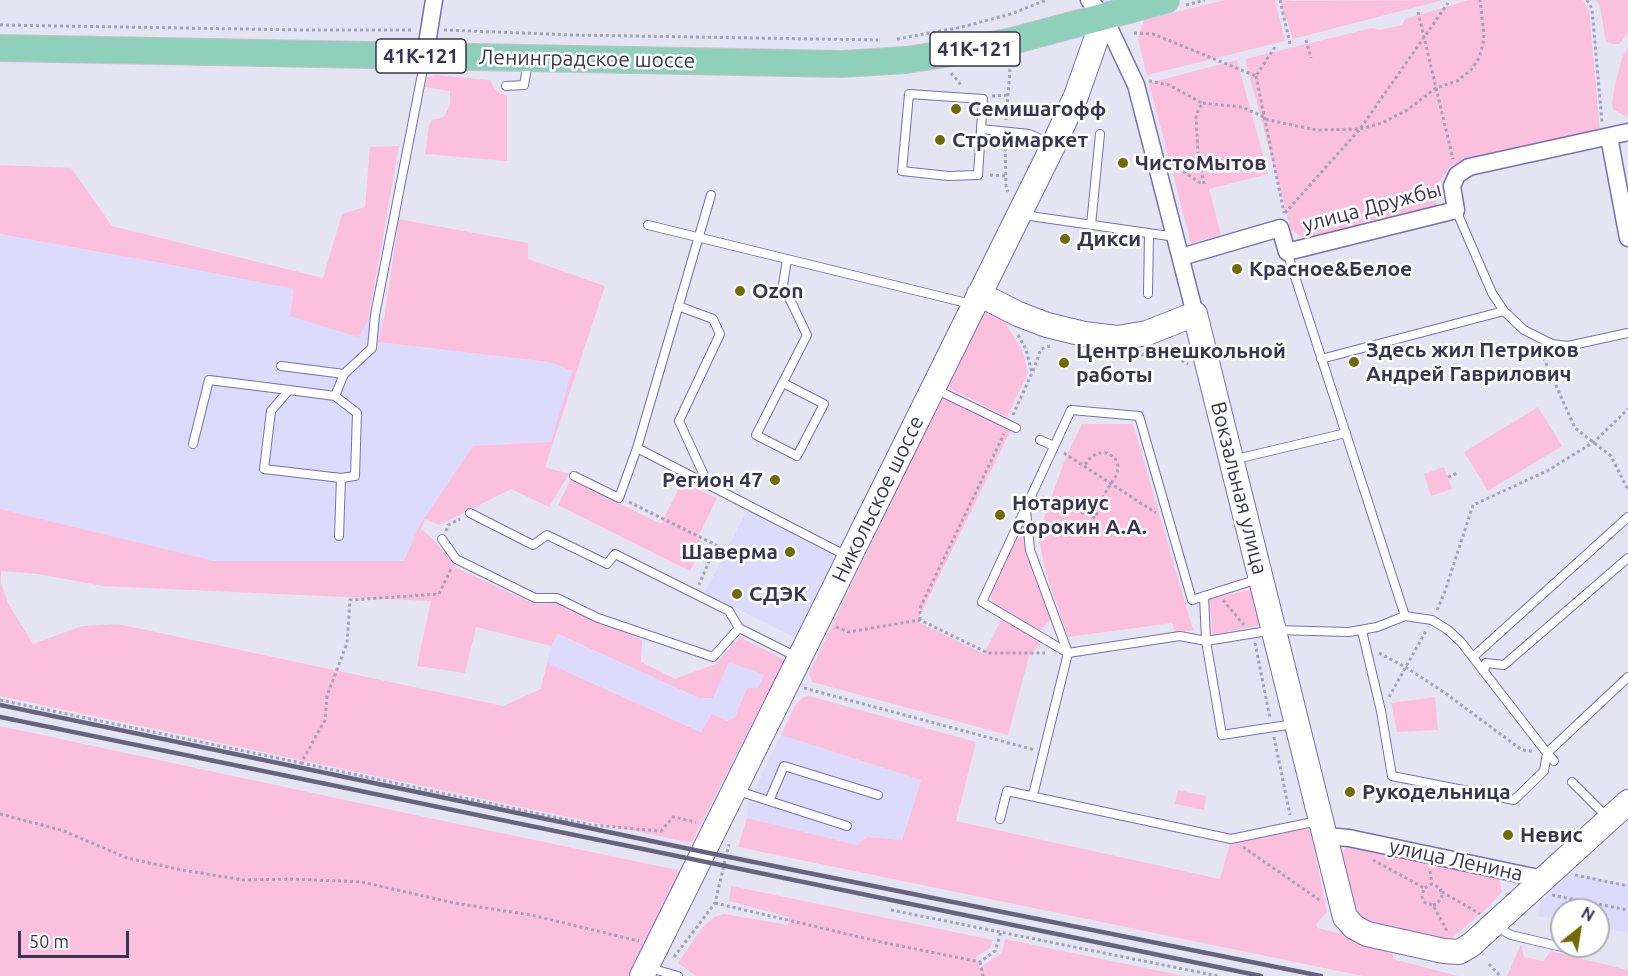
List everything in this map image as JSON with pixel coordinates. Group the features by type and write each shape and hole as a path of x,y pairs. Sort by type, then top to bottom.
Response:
{"main road":[{"name":"Ленинградское шоссе","path":"0,48 842,64 932,56 1012,41 1096,9 1166,0"}],"street":[{"path":"425,56 435,0"},
{"name":"Никольское шоссе","path":"645,971 1054,144 1076,96 1096,9"},
{"name":"Вокзальная улица","path":"1096,9 1136,85 1196,314 1261,578 1263,632 1297,723 1349,922"},
{"name":"улица Дружбы","path":"1181,257 1280,228 1287,252 1456,210 1452,186 1457,175 1469,167 1628,132"},
{"path":"1609,136 1625,210 1628,238"},
{"path":"977,299 1047,325 1084,334 1117,338 1147,333 1196,314"},
{"name":"улица Ленина","path":"1324,829 1337,837 1536,885 1628,802"},
{"path":"1349,922 1367,934 1444,951 1459,952 1471,945 1536,885"}],"lane":[{"path":"335,396 344,374 372,348 375,315 425,56"},
{"path":"506,86 524,85 528,58"},
{"path":"909,94 976,99 983,99 978,175 948,176 902,171 909,94"},
{"path":"981,129 1029,134 1054,144"},
{"path":"1091,225 1100,134"},
{"path":"573,476 619,498 637,448 711,195"},
{"path":"1456,210 1492,293 1513,321 1535,337 1552,344 1568,346 1628,333"},
{"path":"1019,215 1176,237"},
{"path":"648,225 787,259 977,299"},
{"path":"1148,294 1149,233"},
{"path":"1287,252 1405,616"},
{"path":"783,383 824,404 797,456 756,435 807,335 783,285 787,259"},
{"path":"678,306 713,319 720,334 679,422 708,484"},
{"path":"1322,359 1504,311"},
{"path":"280,366 344,374"},
{"path":"194,444 209,380 289,390 335,396 357,413 355,476 341,478 264,469 271,411 289,390"},
{"path":"933,388 1012,426"},
{"path":"1261,578 1192,600 1139,416 1071,410 982,602 1068,654 1180,636 1206,641 1263,632 1349,632 1362,631 1405,616 1432,620 1448,630 1485,667 1554,761"},
{"path":"1232,460 1346,433"},
{"path":"1040,440 1054,446"},
{"path":"637,448 850,557"},
{"path":"339,536 341,478"},
{"path":"1026,508 1030,550 1068,654 1033,795"},
{"path":"470,513 533,545 547,535 607,564 615,554 729,611 739,628 800,659"},
{"path":"1473,657 1628,517"},
{"path":"442,540 456,559 535,598 557,598 598,618 713,657 739,628"},
{"path":"1485,667 1504,665 1628,558"},
{"path":"1204,596 1206,641 1222,735 1297,723"},
{"path":"1362,631 1381,711 1392,776 1514,800 1544,771 1547,753 1628,677"},
{"path":"1482,650 1485,667"},
{"path":"769,801 784,766 878,795"},
{"path":"1572,782 1609,819"},
{"path":"734,790 847,826"},
{"path":"1000,819 1007,791 1231,839 1293,827 1324,829"},
{"path":"1493,925 1502,932 1550,944"},
{"path":"645,971 678,976"}],"path":[{"path":"891,40 962,27 1011,14 1046,0"},
{"path":"1280,0 1290,44"},
{"path":"1144,80 1169,85 1202,103 1242,107 1268,120 1317,130 1360,129 1382,123 1407,110 1436,88 1457,81 1471,70 1479,58 1484,35 1480,0"},
{"path":"1587,0 1593,9 1603,128 1609,136"},
{"path":"1285,213 1360,129 1448,3"},
{"path":"1419,12 1457,175"},
{"path":"0,25 429,30 879,40"},
{"path":"1134,33 1153,34 1256,76"},
{"path":"1306,40 1311,58"},
{"path":"1275,47 1256,76 1286,220"},
{"path":"932,56 976,99"},
{"path":"1166,160 1204,184 1198,154 1196,115 1202,103"},
{"path":"978,175 1006,176"},
{"path":"920,620 920,608 1012,426 1032,372 1026,349 1017,331"},
{"path":"1535,337 1575,428 1611,456 1628,490"},
{"path":"1148,354 1167,352 1211,376"},
{"path":"1381,711 1407,668 1444,594 1473,505 1547,471 1594,442 1628,409"},
{"path":"1054,446 1170,523"},
{"path":"1032,494 1095,518 1118,466 1115,458 1107,453 1098,453 1084,466"},
{"path":"1448,477 1459,472"},
{"path":"619,498 716,545 694,594"},
{"path":"442,540 448,525 470,513"},
{"path":"301,763 325,720 327,696 346,644 350,600 439,594 456,559"},
{"path":"1215,592 1263,632 1272,727 1293,827"},
{"path":"818,621 849,632 920,620 988,653 1068,654"},
{"path":"1367,647 1407,668 1522,750 1547,753"},
{"path":"787,684 1043,753"},
{"path":"0,700 591,825 661,831 673,817 716,828"},
{"path":"0,814 64,831 127,858 182,870 244,880 293,879 362,882 454,903 531,915 640,942"},
{"path":"1231,839 1349,922"},
{"path":"1368,857 1425,888"},
{"path":"1570,874 1628,886"},
{"path":"1451,939 1433,905 1424,902 1422,892 1428,885 1437,885 1442,892 1480,914 1493,925"},
{"path":"1536,885 1628,910"},
{"path":"1433,905 1441,901 1442,892"},
{"path":"715,903 881,942 980,962 995,951 1001,932"},
{"path":"891,910 1218,976"},
{"path":"980,962 983,976"},
{"path":"1489,964 1500,976"}],"shaded area":[{"path":"1225,0 1275,0 1285,41 1147,75 1138,39 1144,20"},
{"path":"1280,0 1293,1 1443,0 1293,39"},
{"path":"1469,0 1583,0 1589,10 1600,133 1450,166 1434,190 1437,207 1309,242 1291,230 1245,59 1372,28 1380,30 1402,25 1405,19"},
{"path":"1596,0 1628,0 1628,33 1619,44 1606,42 1600,6"},
{"path":"1628,47 1628,116 1625,116 1613,109 1612,103 1622,58"},
{"path":"1237,60 1268,174 1209,189 1221,235 1191,243 1149,83"},
{"path":"435,75 490,80 495,90 507,96 507,161 425,154 429,125 432,120 444,117 450,105 450,91 425,87 427,78"},
{"path":"399,146 369,315 358,337 290,316 294,289 0,234 0,165 71,168 112,226 323,278 342,214 365,207 370,147"},
{"path":"399,219 528,243 528,259 605,286 545,467 569,474 549,507 511,489 439,525 425,519 421,529 433,539 457,568 534,604 555,603 642,640 641,662 675,679 715,664 740,637 787,661 761,706 691,843 0,696 0,509 215,561 404,561 419,526 473,446 551,442 572,371 549,362 378,342 384,319","holes":["1,571 38,574 103,586 431,601 417,666 465,673 476,627 551,646 558,634 699,698 713,698 729,662 764,675 758,688 747,688 735,717 727,721 712,714 701,732 547,663 541,689 503,706 118,624 82,626 33,644 8,603 1,583"]},
{"path":"0,234 295,289 367,322 369,315 384,319 378,342 549,362 573,372 551,442 473,446 419,526 404,561 215,561 0,509"},
{"path":"991,312 1001,316 1023,352 1028,373 1007,417 949,388 946,382 980,315"},
{"path":"945,398 1011,430 918,619 920,623 984,654 1002,618 1043,641 1029,656 1008,735 812,682 809,674 939,401"},
{"path":"1538,407 1562,446 1488,491 1464,452"},
{"path":"1082,424 1133,424 1193,630 1175,633 1172,623 1068,637 1046,573 1038,535 1065,459"},
{"path":"1444,467 1452,489 1431,496 1424,474"},
{"path":"571,479 661,524 682,482 717,498 697,539 704,543 690,571 558,505"},
{"path":"748,508 840,558 800,640 705,593"},
{"path":"1021,527 1025,532 1052,618 1039,632 997,608 992,602 991,592"},
{"path":"1257,588 1265,624 1213,635 1209,599"},
{"path":"557,634 699,698 713,698 729,662 764,675 758,688 747,688 735,717 702,732 547,663"},
{"path":"809,696 976,742 956,821 1220,879 1230,844 1310,828 1327,912 1316,924 1318,928 1393,948 1393,959 1458,976 1363,976 738,847 747,818 857,845 867,837 902,840 921,780 781,735 795,705 802,698"},
{"path":"1435,697 1438,730 1397,732 1391,703"},
{"path":"0,726 682,871 629,976 0,976"},
{"path":"781,735 921,780 901,840 867,837 857,845 747,818 748,804"},
{"path":"1178,790 1206,796 1204,810 1175,804"},
{"path":"1353,846 1488,872 1499,879 1502,892 1451,939 1371,927 1355,915 1341,857 1345,848"},
{"path":"1569,872 1628,885 1628,933 1610,929 1610,898 1550,898 1550,918 1538,916 1541,903"},
{"path":"731,886 993,940 990,948 976,957 979,968 1002,953 1005,939 1184,976 696,976 678,963 702,928 714,917 724,914 788,925 789,917 729,901"},
{"path":"1521,944 1524,957 1543,961 1550,952 1550,958 1579,958 1628,970 1628,976 1507,976"}],"railway":[{"path":"0,705 704,852 1321,976"},
{"path":"0,717 1261,976"}],"place":[{"name":"Семишагофф","path":"956,109"},
{"name":"Строймаркет","path":"940,140"},
{"name":"ЧистоМытов","path":"1123,163"},
{"name":"Дикси","path":"1065,239"},
{"name":"Красное&Белое","path":"1237,269"},
{"name":"Ozon","path":"740,291"},
{"name":"Здесь жил Петриков Андрей Гаврилович","path":"1354,362"},
{"name":"Центр внешкольной работы","path":"1064,363"},
{"name":"Регион 47","path":"775,480"},
{"name":"Нотариус Сорокин А.А.","path":"1000,515"},
{"name":"Шаверма","path":"790,552"},
{"name":"СДЭК","path":"737,594"},
{"name":"Рукодельница","path":"1350,792"},
{"name":"Невис","path":"1508,835"}]}
